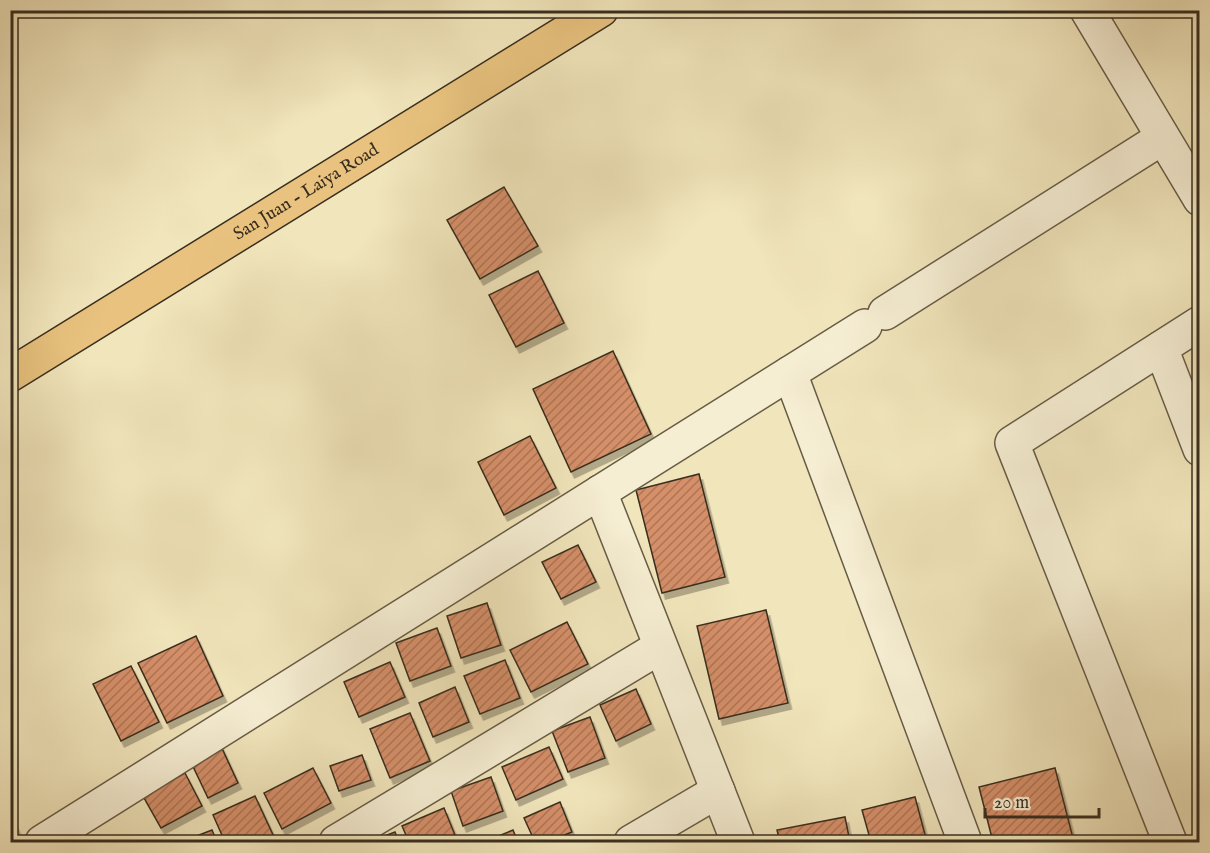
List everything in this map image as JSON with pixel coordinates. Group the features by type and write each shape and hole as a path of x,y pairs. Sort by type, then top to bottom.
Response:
{"main road":[{"name":"San Juan - Laiya Road","path":"10,375 601,10"}],"street":[{"path":"1087,10 1200,199"},
{"path":"54,839 1162,138"},
{"path":"1170,843 1012,443 1200,323"},
{"path":"1161,348 1200,449"},
{"path":"790,373 965,843"},
{"path":"600,492 738,843"},
{"path":"336,843 660,647"},
{"path":"631,843 717,791"}],"building":[{"path":"504,187 538,246 480,279 447,220"},
{"path":"538,271 564,323 516,347 489,295"},
{"path":"613,351 651,434 571,472 533,389"},
{"path":"530,436 556,488 504,515 478,462"},
{"path":"699,474 725,577 662,593 636,490"},
{"path":"578,545 596,582 561,599 542,562"},
{"path":"487,603 501,645 461,658 447,616"},
{"path":"766,610 788,703 719,719 697,626"},
{"path":"567,622 588,664 531,692 510,650"},
{"path":"437,628 451,666 410,681 396,643"},
{"path":"196,636 223,696 167,723 138,663"},
{"path":"505,660 520,698 480,714 464,676"},
{"path":"390,662 405,697 359,717 344,682"},
{"path":"131,666 159,722 121,741 93,684"},
{"path":"455,687 469,722 433,737 419,703"},
{"path":"636,689 651,724 616,741 600,705"},
{"path":"410,713 430,761 390,778 370,729"},
{"path":"590,717 605,758 568,772 552,731"},
{"path":"220,744 238,783 208,798 189,758"},
{"path":"549,747 563,779 516,800 502,767"},
{"path":"362,755 371,780 339,791 330,766"},
{"path":"313,768 331,803 282,829 264,793"},
{"path":"1055,768 1074,842 993,842 979,787"},
{"path":"185,773 202,806 161,828 143,796"},
{"path":"491,777 503,811 463,826 451,791"},
{"path":"255,796 274,837 263,842 225,842 213,815"},
{"path":"915,797 927,842 871,842 862,810"},
{"path":"560,802 572,832 547,842 535,842 524,818"},
{"path":"444,808 455,835 437,842 409,842 402,826"},
{"path":"10,812 17,829 10,832"},
{"path":"845,817 850,842 780,842 777,830"},
{"path":"212,830 217,842 181,842"},
{"path":"513,830 518,842 484,842"},
{"path":"395,832 399,842 369,842"}]}
